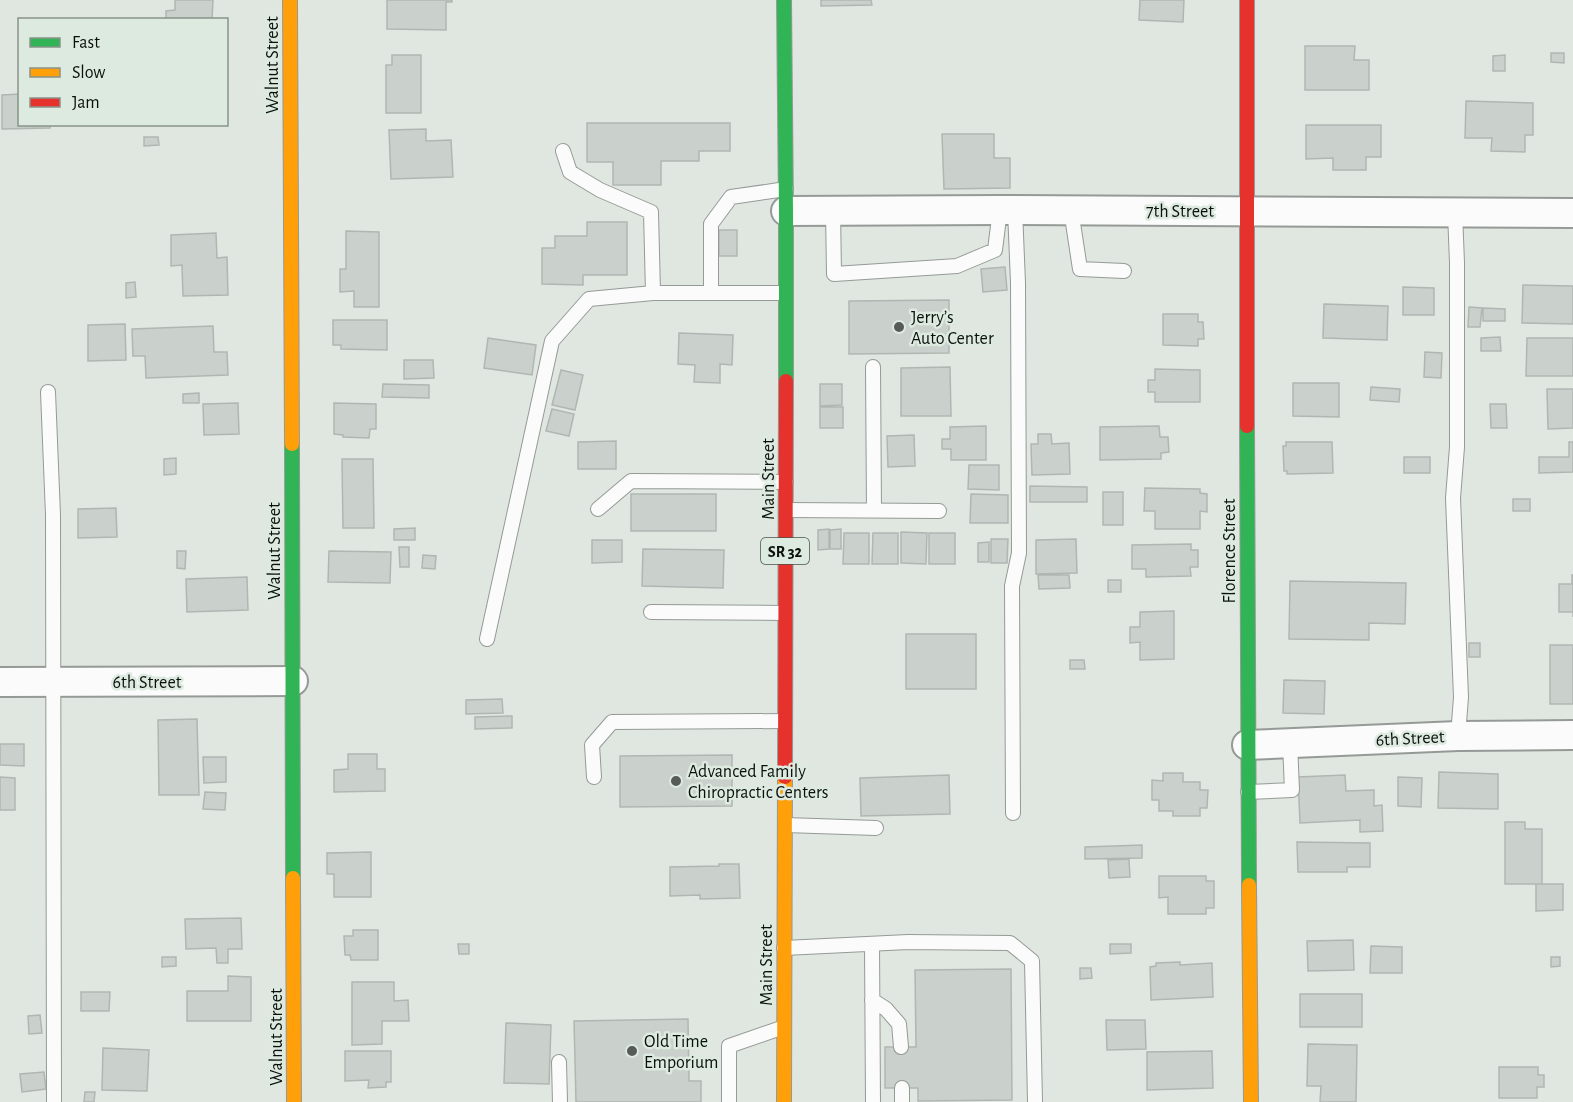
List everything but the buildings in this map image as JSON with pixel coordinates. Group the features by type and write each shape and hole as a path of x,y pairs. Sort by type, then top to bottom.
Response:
{"street":[{"name":"Walnut Street","path":"290,0 294,1102"},
{"name":"Main Street","path":"784,0 786,200 784,1102"},
{"name":"Florence Street","path":"1247,0 1247,746 1251,1102"},
{"name":"7th Street","path":"786,200 833,211 1573,213"},
{"name":"6th Street","path":"0,681 293,681"},
{"name":"6th Street","path":"1247,746 1458,736 1573,735"}],"lane":[{"path":"563,151 570,172 600,190 651,212 653,293"},
{"path":"711,293 711,224 731,197 786,200"},
{"path":"833,211 834,274 957,266 994,250 1008,210"},
{"path":"1008,210 1018,294 1019,553 1012,586 1013,813"},
{"path":"1071,210 1080,269 1124,271"},
{"path":"1455,212 1457,447 1453,498 1461,697 1458,736"},
{"path":"487,639 552,341 589,299 653,293 786,293"},
{"path":"873,368 874,510"},
{"path":"48,392 53,515 54,1102"},
{"path":"598,509 631,481 786,482"},
{"path":"786,510 939,511"},
{"path":"651,612 785,613"},
{"path":"594,777 592,745 612,722 785,721"},
{"path":"1248,792 1292,790 1290,743"},
{"path":"784,825 876,828"},
{"path":"784,948 908,942 1010,943 1032,961 1035,1102"},
{"path":"872,944 873,1102"},
{"path":"872,1000 886,1009 899,1024 902,1047"},
{"path":"729,1102 729,1046 784,1027"},
{"path":"560,1062 560,1102"}],"traffic: fast":[{"path":"784,0 786,381"},
{"path":"1247,426 1249,885"},
{"path":"292,444 293,878"}],"traffic: slow":[{"path":"290,0 292,444"},
{"path":"784,1102 785,777"},
{"path":"293,878 294,1102"},
{"path":"1249,885 1251,1102"}],"traffic: jam":[{"path":"1247,0 1247,426"},
{"path":"785,777 786,381"}],"place":[{"name":"Jerry’s Auto Center","path":"899,327"},
{"name":"Advanced Family Chiropractic Centers","path":"676,781"},
{"name":"Old Time Emporium","path":"632,1051"}]}
